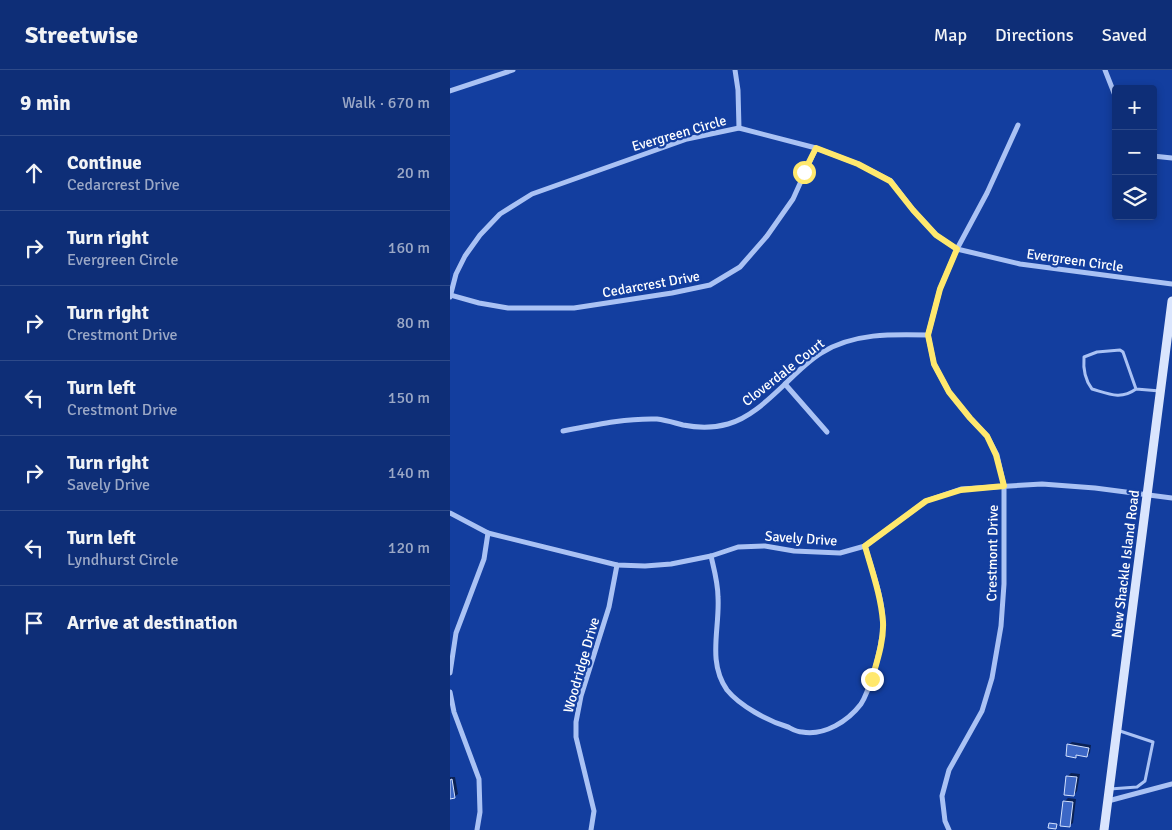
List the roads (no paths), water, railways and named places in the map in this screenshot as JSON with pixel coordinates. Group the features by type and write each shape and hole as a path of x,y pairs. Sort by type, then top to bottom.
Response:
{"main road":[{"name":"New Shackle Island Road","path":"1104,830 1172,301"}],"street":[{"path":"450,91 513,70"},
{"path":"735,70 738,90 739,128"},
{"path":"1104,70 1112,89"},
{"name":"Crestmont Drive","path":"949,830 945,821 942,796 949,770 982,711 992,678 1001,626 1004,584 1004,486 996,455 987,436 949,392 934,364 928,335 940,289 957,249 987,193 1018,125"},
{"name":"Evergreen Circle","path":"450,296 456,274 465,256 480,235 500,214 532,194 687,139 739,128 816,148 858,164 890,181 936,235 957,249 1020,264 1172,284"},
{"name":"Cedarcrest Drive","path":"450,296 508,308 574,308 672,293 710,285 740,267 767,236 793,199 816,148"},
{"path":"1157,156 1172,158"},
{"name":"Cloverdale Court","path":"563,431 614,422 659,419 686,426 707,428 730,424 757,408 821,353 843,342 870,336 928,335"},
{"path":"785,384 827,432"},
{"name":"Savely Drive","path":"450,514 488,532 617,565 671,564 711,556 738,547 765,546 794,551 840,553 865,546 926,501 961,490 1042,484 1172,498"},
{"path":"450,673 456,633 484,558 488,532"},
{"path":"711,556 718,595 715,650 719,670 727,690 750,710 775,723 803,733 826,730 845,720 861,703 872,679 883,623 878,592 865,546"},
{"name":"Woodridge Drive","path":"591,830 594,811 576,737 576,722 581,696 610,607 617,565"},
{"path":"450,692 454,712 479,779 480,812 477,830"},
{"path":"1107,801 1172,784"}],"lane":[{"path":"1136,388 1123,352 1120,350 1097,352 1084,357 1083,364 1086,381 1092,389 1113,395 1127,395 1136,388 1160,392"},
{"path":"1109,789 1137,787 1145,781 1152,742 1117,730"}]}
